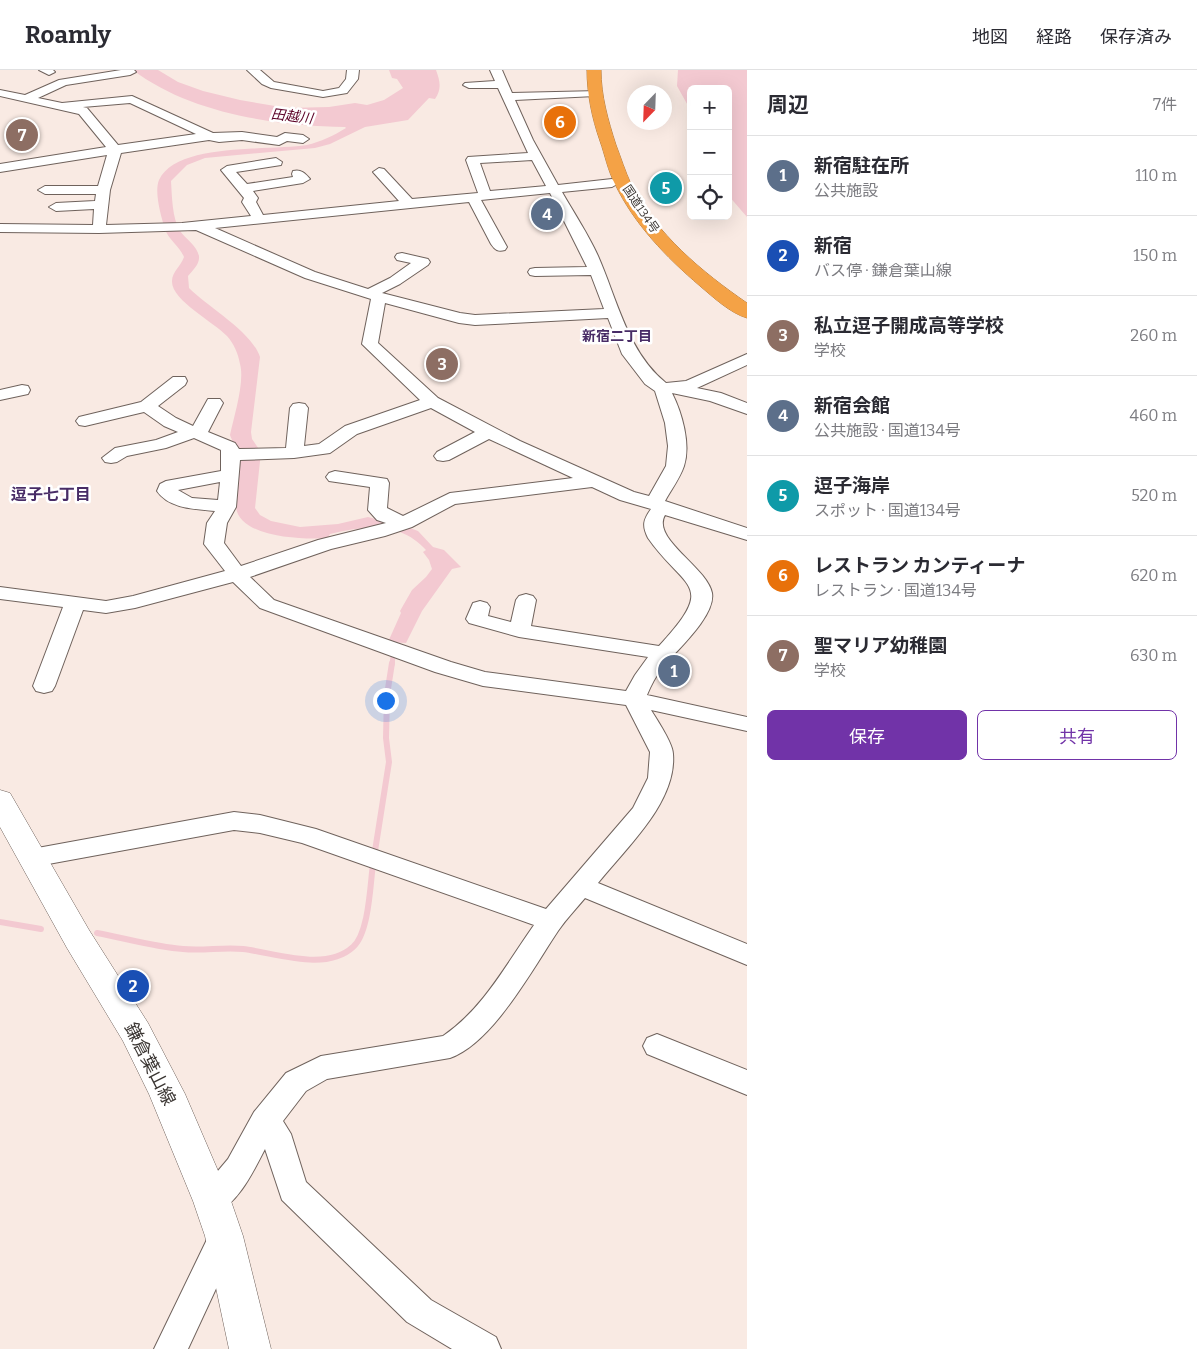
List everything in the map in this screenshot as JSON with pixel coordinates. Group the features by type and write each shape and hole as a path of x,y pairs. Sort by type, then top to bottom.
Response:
{"highway":[{"name":"国道134号","path":"594,70 595,93 617,171 642,215 684,263 747,312"}],"main road":[{"name":"鎌倉葉山線","path":"0,800 78,939 144,1049 167,1094 212,1201 224,1236 250,1349"}],"street":[{"path":"253,70 266,82 290,89 323,94 343,91 352,79 353,70"},
{"path":"496,70 551,188 568,214 590,256 630,354 651,380 668,388 715,397 747,410"},
{"path":"26,99 63,82 130,72"},
{"path":"469,85 503,84"},
{"path":"279,99 290,89"},
{"path":"0,93 83,111 115,150"},
{"path":"507,97 595,93"},
{"path":"62,106 129,94 209,136 219,138 242,136 279,141 285,137 303,139"},
{"path":"0,168 209,136"},
{"path":"499,145 513,158"},
{"path":"99,229 104,190 115,150"},
{"path":"500,247 495,242 479,197 481,180 472,160 535,156"},
{"path":"260,220 249,202 251,198 227,170 276,162"},
{"path":"379,172 409,204"},
{"path":"244,188 303,179 298,174"},
{"path":"0,228 99,229 198,226 612,183"},
{"path":"43,191 104,190"},
{"path":"56,207 101,205"},
{"path":"198,226 310,275 374,296 458,318 475,320 614,313"},
{"path":"402,256 423,262 374,296 370,344 432,402 488,432 627,496 747,534"},
{"path":"535,272 596,271"},
{"path":"668,388 690,385 747,359"},
{"path":"85,421 147,406 179,381"},
{"path":"634,699 648,672 697,614 702,597 700,586 683,563 662,543 653,531 658,505 675,466 677,446 674,423 668,402 668,388"},
{"path":"0,395 22,390"},
{"path":"234,455 324,449 351,430 432,402"},
{"path":"111,458 121,452 160,444 195,432 202,428 214,403"},
{"path":"147,406 170,422 229,447 234,455 227,507 217,523 214,544 262,601 450,670 482,679 634,699 747,724"},
{"path":"294,452 299,408"},
{"path":"444,456 488,432"},
{"path":"227,507 188,503 166,491 167,488 173,485 230,475"},
{"path":"335,477 380,483 377,510 384,516 402,523"},
{"path":"0,593 106,607 135,602 238,574 325,544 378,532 402,523 450,499 595,481"},
{"path":"519,632 526,600"},
{"path":"44,686 75,603"},
{"path":"480,607 476,619 519,632 664,653"},
{"path":"212,1201 239,1169 265,1121 296,1082 321,1068 450,1046 466,1035 485,1016 551,921 643,812 660,778 662,752 634,699"},
{"path":"32,858 234,821 260,824 306,835 551,921"},
{"path":"581,886 747,955"},
{"path":"657,1046 747,1083"},
{"path":"265,1121 276,1134 293,1190 419,1311 484,1349"},
{"path":"171,1349 224,1236"}],"water":[{"name":"田越川","path":"133,70 158,70 178,82 203,91 287,108 329,107 355,103 367,105 384,100 403,88 397,79 392,78 389,70 436,70 440,85 439,92 435,99 429,98 408,120 365,127 330,144 315,148 205,158 187,165 171,181 177,226 196,249 199,256 197,265 188,276 189,288 239,329 248,338 260,357 251,432 252,439 261,452 255,508 260,515 271,521 300,527 338,524 368,517 418,531 433,547 444,550 461,567 452,569 422,611 406,643 388,642 401,613 400,611 412,590 432,569 429,560 423,552 426,550 416,541 405,534 381,528 343,531 330,534 328,538 274,535 248,525 240,517 236,507 239,466 238,452 230,435 241,380 237,352 227,336 178,296 174,288 172,278 184,257 167,233 157,191 159,180 169,168 185,159 226,150 307,145 327,138 346,128 262,120 206,107 155,85"},
{"path":"678,70 747,70 747,217 732,200 732,85 687,85 687,104 677,86"}],"building":[{"path":"670,662 689,669 678,680 661,673"}],"waterway":[{"path":"392,665 393,656"},
{"path":"375,851 389,762 386,738 387,695 392,663"},
{"path":"97,933 172,948 228,948 300,959 315,960 329,958 342,954 353,947 358,940 366,920 373,864"},
{"path":"0,922 41,929"}],"place":[{"name":"レストラン カンティーナ","path":"560,122"},
{"name":"聖マリア幼稚園","path":"22,135"},
{"name":"逗子海岸","path":"666,188"},
{"name":"新宿会館","path":"547,214"},
{"name":"私立逗子開成高等学校","path":"442,364"},
{"name":"新宿駐在所","path":"674,671"},
{"name":"新宿","path":"133,986"}],"district":[{"name":"新宿二丁目","path":"617,336"},
{"name":"逗子七丁目","path":"51,494"}]}
